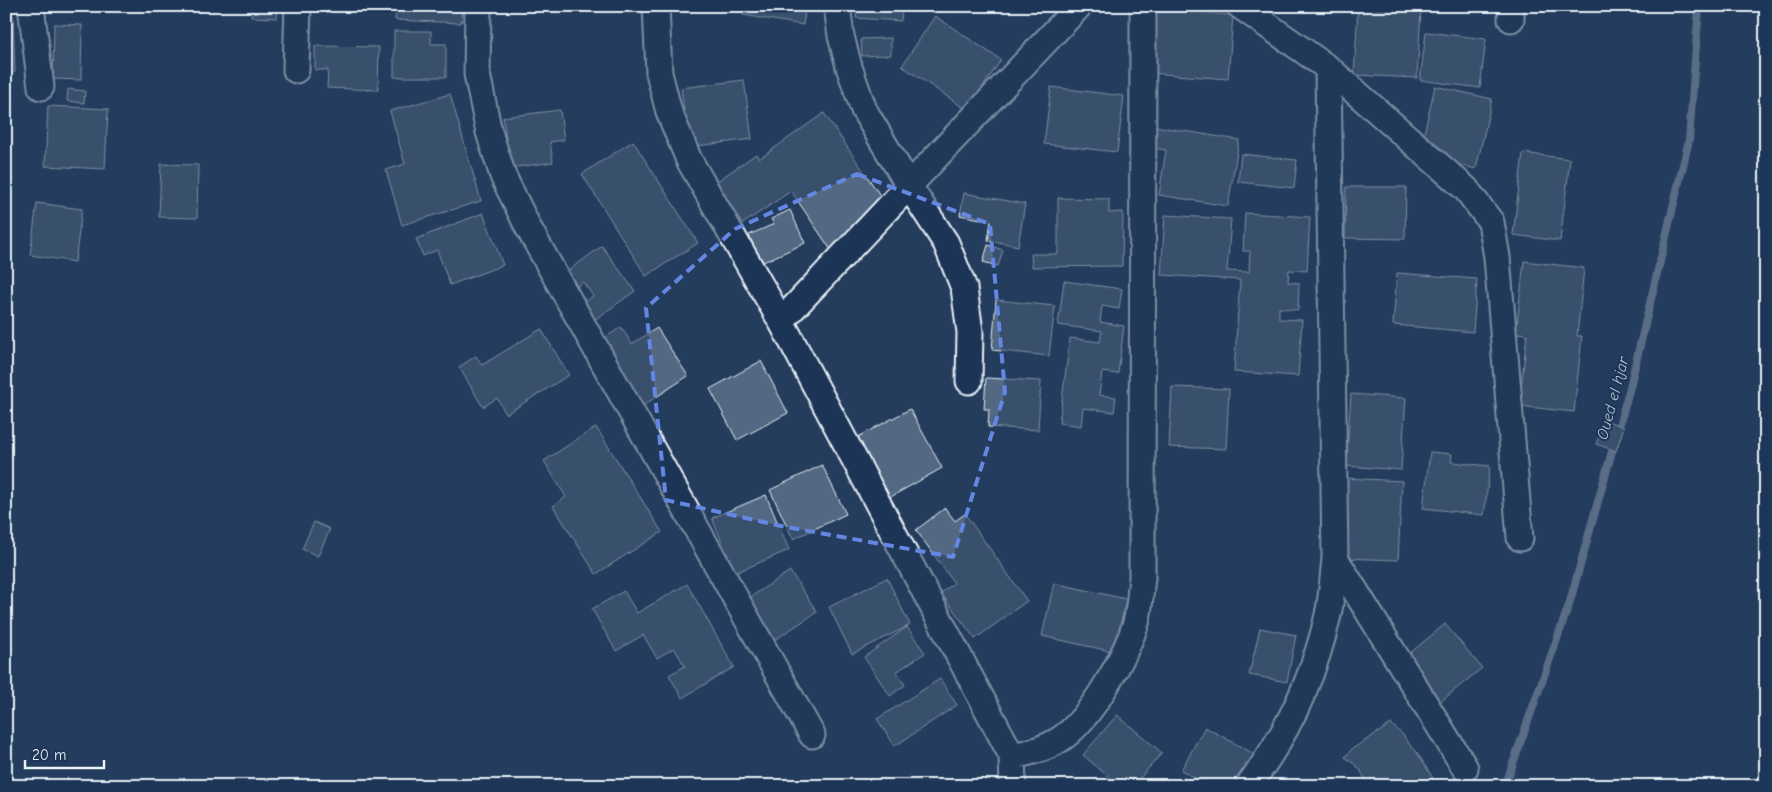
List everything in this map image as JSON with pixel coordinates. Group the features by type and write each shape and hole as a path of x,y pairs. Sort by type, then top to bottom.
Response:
{"street":[{"path":"31,6 41,86"},
{"path":"296,70 298,6"},
{"path":"478,6 478,74 489,132 503,176 534,238 812,735"},
{"path":"656,6 659,73 669,112 689,160 781,321 1012,756 1013,786"},
{"path":"837,6 841,36 849,67 864,110 909,186 946,243 964,288 970,332 969,381"},
{"path":"781,321 1079,6"},
{"path":"1012,756 1037,751 1060,740 1084,717 1122,657 1136,622 1142,568 1143,6"},
{"path":"1240,6 1328,68 1466,189 1491,222 1497,257 1520,538"},
{"path":"1248,786 1270,776 1312,671 1328,614 1335,558 1328,68"},
{"path":"1335,558 1465,768"}],"highlighted area":[{"path":"857,174 990,224 1005,392 953,557 781,526 666,500 646,308 735,229"}],"building":[{"path":"47,6 104,6 105,10 48,11"},
{"path":"252,6 278,6 277,18 251,17"},
{"path":"396,6 462,6 461,23 395,20"},
{"path":"512,6 548,6 548,9"},
{"path":"744,6 806,6 803,25 743,15"},
{"path":"857,6 923,6 922,10 902,8 901,21 856,18"},
{"path":"1145,6 1181,6 1181,11 1233,15 1228,79 1150,73"},
{"path":"1358,8 1421,11 1417,78 1354,75"},
{"path":"6,15 13,15 15,72 6,73"},
{"path":"935,16 1001,60 967,110 902,66"},
{"path":"54,24 82,25 81,80 53,79"},
{"path":"394,31 431,31 431,44 446,44 446,77 394,77"},
{"path":"1426,32 1486,39 1480,88 1420,80"},
{"path":"891,38 891,55 862,56 861,39"},
{"path":"315,46 379,47 378,90 327,88 328,70 315,70"},
{"path":"744,80 752,139 689,147 681,88"},
{"path":"1435,86 1492,99 1476,169 1419,155"},
{"path":"1051,87 1124,96 1117,152 1044,144"},
{"path":"68,89 85,91 84,103 67,101"},
{"path":"450,94 481,201 402,225 386,170 405,164 390,111"},
{"path":"6,101 14,103 11,123 6,123"},
{"path":"48,106 108,109 105,169 45,166"},
{"path":"560,110 564,140 550,142 553,162 510,168 503,117"},
{"path":"824,113 892,213 833,253 791,191 741,225 713,184 756,154 759,159"},
{"path":"1154,126 1239,140 1228,206 1159,195 1166,150 1151,148"},
{"path":"633,141 698,243 646,276 582,174"},
{"path":"1523,153 1570,159 1560,241 1513,235"},
{"path":"1241,154 1297,160 1294,188 1238,182"},
{"path":"161,164 198,165 197,218 159,217"},
{"path":"1346,187 1406,187 1405,239 1345,238"},
{"path":"964,193 1025,204 1018,246 988,240 991,221 960,215"},
{"path":"1058,198 1109,199 1109,213 1123,212 1122,266 1032,267 1031,254 1058,254"},
{"path":"37,203 82,209 75,262 30,255"},
{"path":"790,210 805,243 761,263 749,235 774,224 771,219"},
{"path":"483,213 503,265 450,285 437,250 423,256 416,239"},
{"path":"1245,213 1310,217 1307,271 1289,270 1288,282 1299,283 1298,310 1279,308 1279,319 1302,320 1298,376 1234,372 1240,280 1161,275 1165,215 1231,219 1227,271 1249,272 1250,251 1243,251"},
{"path":"988,245 1003,250 998,266 983,262"},
{"path":"602,246 635,291 593,321 581,305 593,296 583,282 573,290 562,275"},
{"path":"1524,261 1584,268 1577,336 1582,336 1574,412 1519,406 1527,334 1516,333"},
{"path":"1397,273 1477,279 1473,332 1393,325"},
{"path":"1064,281 1122,289 1119,309 1102,306 1100,322 1124,326 1118,374 1102,372 1099,395 1116,397 1114,412 1083,408 1081,426 1059,423 1070,338 1100,342 1102,331 1058,325"},
{"path":"996,300 1055,306 1049,356 992,350"},
{"path":"621,327 632,344 657,328 688,376 635,411 593,346"},
{"path":"541,329 569,375 506,414 497,398 483,407 459,367 476,356 482,365"},
{"path":"761,361 788,413 737,440 710,389"},
{"path":"986,378 1041,381 1038,430 988,427 989,409 984,409"},
{"path":"1172,387 1229,389 1226,449 1169,447"},
{"path":"1351,394 1406,398 1401,470 1346,466"},
{"path":"910,409 942,468 887,499 854,439"},
{"path":"1605,420 1624,427 1616,451 1596,444"},
{"path":"596,427 662,532 596,574 553,506 566,497 544,461"},
{"path":"1430,452 1452,454 1451,462 1490,466 1484,515 1423,508"},
{"path":"822,465 846,514 793,539 770,490"},
{"path":"1345,478 1402,481 1398,560 1342,558"},
{"path":"766,495 789,550 735,573 712,518"},
{"path":"945,508 955,521 965,514 1027,601 975,639 941,593 954,583 916,530"},
{"path":"314,522 330,529 318,556 302,549"},
{"path":"790,571 817,612 773,641 746,600"},
{"path":"887,578 910,625 852,654 829,607"},
{"path":"1054,583 1126,599 1114,652 1042,636"},
{"path":"687,584 734,667 682,698 669,675 685,666 674,648 657,658 643,635 616,651 592,609 624,591 637,613"},
{"path":"1445,624 1482,668 1440,702 1404,658"},
{"path":"907,627 925,653 896,672 905,685 890,696 864,657"},
{"path":"1260,628 1296,635 1287,682 1249,675"},
{"path":"940,679 957,705 895,746 877,719"},
{"path":"1117,715 1162,753 1133,786 1119,786 1083,755"},
{"path":"1391,724 1416,751 1438,786 1369,786 1359,768 1345,757 1352,749"},
{"path":"1205,727 1254,754 1236,786 1210,786 1181,770"},
{"path":"1183,777 1193,786 1176,786"}],"waterway":[{"name":"Oued el hjar","path":"1505,786 1569,605 1630,387 1689,140 1699,6"}]}
